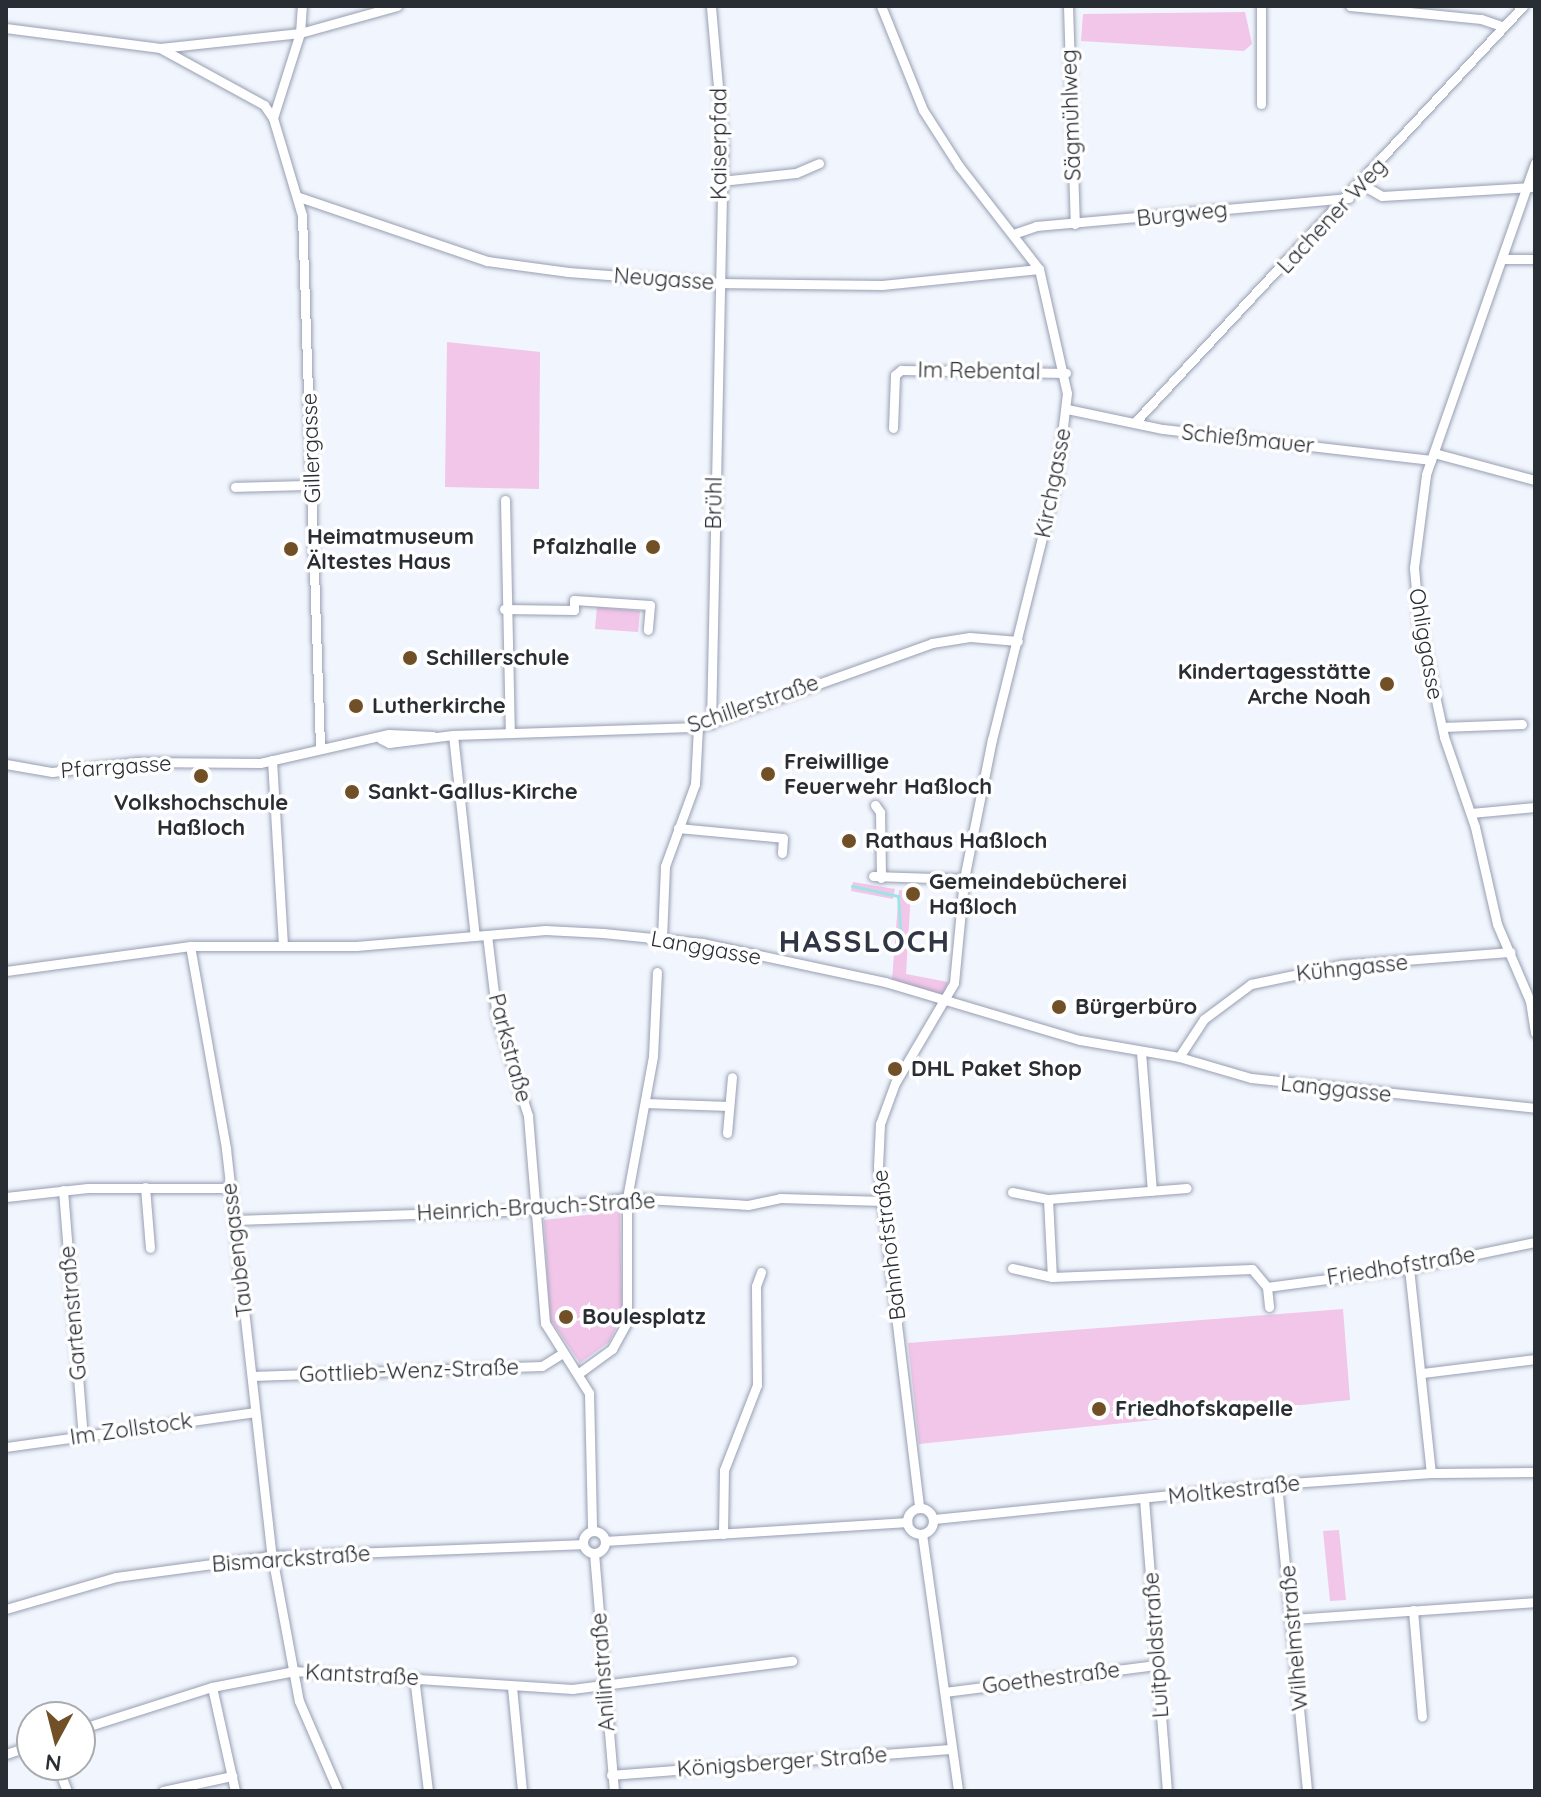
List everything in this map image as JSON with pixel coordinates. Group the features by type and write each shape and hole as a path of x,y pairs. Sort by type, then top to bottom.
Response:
{"street":[{"path":"273,118 300,33 302,6"},
{"path":"160,48 177,42 300,33 397,6"},
{"name":"Kaiserpfad","path":"711,6 722,99 716,283"},
{"name":"Kirchgasse","path":"881,6 923,110 959,166 1016,233 1039,269 1066,373 1067,409 964,879 954,983 946,1000"},
{"name":"Sägmühlweg","path":"1068,6 1075,224"},
{"path":"1261,6 1261,104"},
{"path":"1350,6 1481,19 1504,27"},
{"name":"Lachener Weg","path":"1136,421 1349,198 1523,6"},
{"path":"6,28 160,48 264,105 273,118"},
{"name":"Gillergasse","path":"273,118 299,197 320,747"},
{"path":"721,181 804,171 819,163"},
{"name":"Ohliggasse","path":"1535,163 1532,187 1432,456 1417,517 1415,590 1442,727 1471,813 1497,924 1530,1001 1535,1033"},
{"path":"1361,184 1382,196 1532,187"},
{"name":"Neugasse","path":"299,197 487,261 716,283 882,285 1039,269"},
{"name":"Burgweg","path":"1016,233 1028,227 1349,198"},
{"path":"1505,259 1535,259"},
{"name":"Brühl","path":"711,724 716,283"},
{"name":"Im Rebental","path":"893,428 895,375 901,370 1066,373"},
{"name":"Schießmauer","path":"1067,409 1163,429 1432,456 1535,480"},
{"path":"235,487 312,485"},
{"path":"505,500 504,609 510,733"},
{"path":"504,609 574,610 574,600 650,605 648,630"},
{"name":"Schillerstraße","path":"320,747 381,739 389,743 433,736 698,727 932,643 970,637 1018,641"},
{"path":"1442,727 1522,724"},
{"path":"662,938 665,866 695,784 698,727"},
{"path":"453,735 475,936"},
{"name":"Pfarrgasse","path":"6,764 52,772 138,762 272,760 320,747"},
{"path":"272,760 283,945"},
{"path":"875,805 880,812 877,877 964,879"},
{"path":"1471,813 1535,807"},
{"path":"678,828 783,838 782,853"},
{"name":"Langgasse","path":"6,971 190,946 356,946 558,931 662,938 885,982 1080,1040 1179,1057 1276,1083 1535,1108"},
{"name":"Parkstraße","path":"487,935 497,1018 528,1116 545,1323 579,1373"},
{"name":"Taubengasse","path":"190,946 231,1188 272,1556 308,1726 338,1791"},
{"name":"Kühngasse","path":"1179,1057 1204,1019 1258,982 1341,965 1511,952"},
{"path":"605,1541 594,1553 582,1544 592,1530 589,1393 579,1373 612,1349 627,1322 627,1198 645,1103 657,972"},
{"name":"Bahnhofstraße","path":"919,1507 878,1142 884,1110 946,1000"},
{"path":"1141,1052 1152,1191"},
{"path":"727,1133 732,1077"},
{"path":"645,1103 729,1106"},
{"path":"145,1187 150,1248"},
{"path":"6,1197 63,1190 231,1188"},
{"path":"1012,1192 1048,1199 1187,1188"},
{"name":"Gartenstraße","path":"63,1190 83,1436"},
{"name":"Heinrich-Brauch-Straße","path":"235,1220 536,1209 627,1198 748,1205 780,1198 883,1201"},
{"path":"1048,1199 1052,1277"},
{"name":"Friedhofstraße","path":"1267,1287 1409,1268 1535,1242"},
{"path":"1012,1268 1052,1277 1252,1269 1267,1287 1269,1307"},
{"path":"1409,1268 1423,1373 1431,1473"},
{"path":"723,1534 724,1470 757,1385 756,1286 761,1272"},
{"name":"Gottlieb-Wenz-Straße","path":"252,1376 542,1366 563,1353"},
{"path":"1423,1373 1535,1359"},
{"name":"Im Zollstock","path":"6,1447 255,1412"},
{"name":"Moltkestraße","path":"934,1519 1277,1484 1431,1473 1535,1472"},
{"name":"Wilhelmstraße","path":"1277,1484 1294,1619 1307,1791"},
{"name":"Luitpoldstraße","path":"1144,1499 1167,1791"},
{"path":"907,1522 919,1507 934,1519 922,1534"},
{"path":"592,1530 605,1541 907,1522 922,1534 958,1791"},
{"name":"Bismarckstraße","path":"6,1609 116,1577 272,1556 582,1544"},
{"name":"Anilinstraße","path":"594,1553 614,1791"},
{"path":"1294,1619 1535,1602"},
{"path":"1413,1610 1422,1717"},
{"name":"Kantstraße","path":"96,1724 212,1687 294,1671 572,1689 792,1661"},
{"name":"Goethestraße","path":"945,1692 1157,1665"},
{"path":"414,1677 428,1791"},
{"path":"212,1687 235,1791"},
{"path":"512,1687 522,1791"},
{"name":"Königsberger Straße","path":"611,1775 952,1749"},
{"path":"163,1791 232,1776"}],"shaded area":[{"path":"1245,12 1252,44 1244,51 1081,41 1083,14"},
{"path":"447,342 540,352 539,489 445,487"},
{"path":"597,607 640,611 638,632 595,629"},
{"path":"853,882 895,889 893,899 851,891"},
{"path":"899,890 911,891 906,974 948,982 944,995 892,980"},
{"path":"620,1211 622,1317 609,1342 580,1363 550,1319 544,1220"},
{"path":"1343,1309 1350,1400 919,1444 908,1343"},
{"path":"1339,1530 1346,1600 1330,1601 1323,1531"}],"waterway":[{"path":"852,886 898,896 901,935"}],"place":[{"name":"Pfalzhalle","path":"653,547"},
{"name":"Heimatmuseum Ältestes Haus","path":"291,549"},
{"name":"Schillerschule","path":"410,658"},
{"name":"Kindertagesstätte Arche Noah","path":"1387,684"},
{"name":"Lutherkirche","path":"356,706"},
{"name":"Freiwillige Feuerwehr Haßloch","path":"768,774"},
{"name":"Volkshochschule Haßloch","path":"201,776"},
{"name":"Sankt-Gallus-Kirche","path":"352,792"},
{"name":"Rathaus Haßloch","path":"849,841"},
{"name":"Gemeindebücherei Haßloch","path":"913,894"},
{"name":"Bürgerbüro","path":"1059,1007"},
{"name":"DHL Paket Shop","path":"895,1069"},
{"name":"Boulesplatz","path":"566,1317"},
{"name":"Friedhofskapelle","path":"1099,1409"}],"district":[{"name":"HASSLOCH","path":"865,941"}]}
